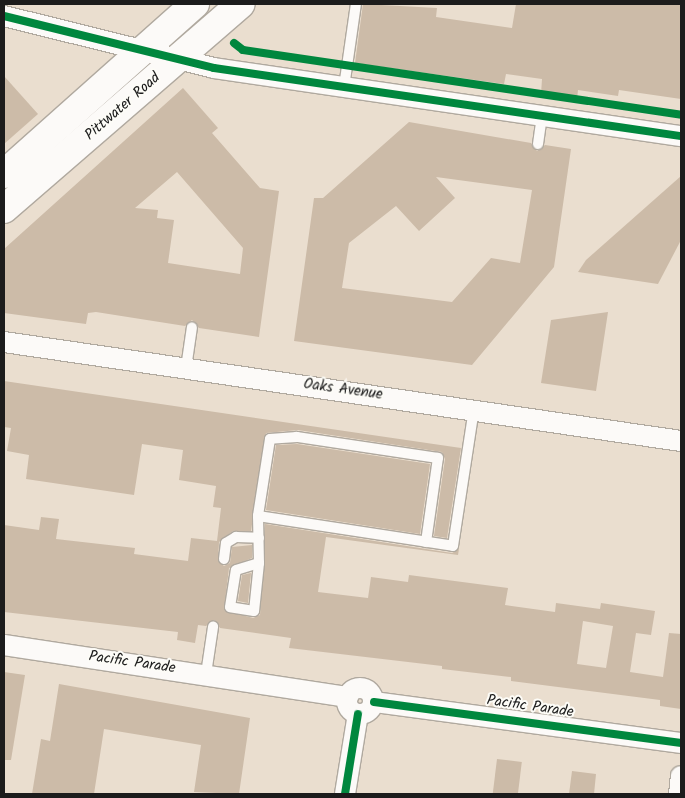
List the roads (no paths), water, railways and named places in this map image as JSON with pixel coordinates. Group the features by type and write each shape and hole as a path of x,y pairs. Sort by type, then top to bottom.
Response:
{"highway":[{"name":"Pittwater Road","path":"4,174 195,4"},
{"name":"Pittwater Road","path":"4,209 241,4"}],"street":[{"path":"4,16 177,60 344,87 681,136"},
{"name":"Oaks Avenue","path":"4,342 474,409 681,441"},
{"name":"Pacific Parade","path":"4,645 206,674 360,704 681,743"},
{"path":"345,794 360,704"},
{"path":"679,794 681,776"}],"lane":[{"path":"344,87 356,4"},
{"path":"538,144 542,116"},
{"path":"186,368 192,327"},
{"path":"258,516 453,546 474,409"},
{"path":"259,563 236,570 230,607 254,611 259,563 258,516 270,439 297,437 376,447 438,458 426,542"},
{"path":"224,559 226,543 236,537 259,538"},
{"path":"206,674 213,627"}]}
